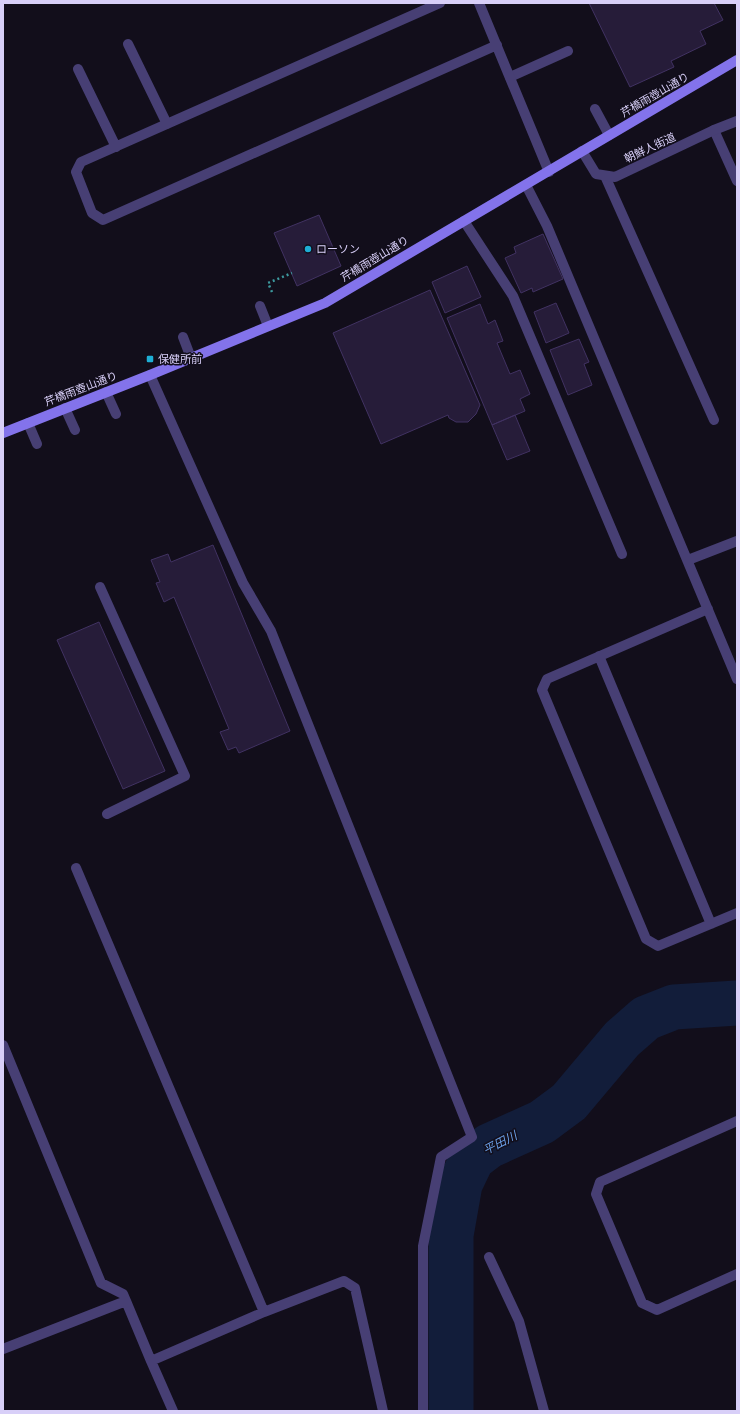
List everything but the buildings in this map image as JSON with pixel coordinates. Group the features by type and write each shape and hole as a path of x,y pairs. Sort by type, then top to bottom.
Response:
{"main road":[{"name":"芹橋雨壺山通り","path":"3,433 150,375 325,303 737,60"}],"street":[{"path":"440,3 81,162 76,172 92,214 103,220 497,45"},
{"path":"479,3 549,172"},
{"path":"128,44 166,124"},
{"path":"510,77 568,50"},
{"path":"78,69 116,147"},
{"path":"595,109 609,135"},
{"name":"朝鮮人街道","path":"605,176 615,178 714,130 737,121"},
{"path":"714,130 737,181"},
{"path":"582,151 596,174 605,176 714,420"},
{"path":"526,185 547,226 737,679"},
{"path":"464,221 513,296 622,554"},
{"path":"260,306 268,326"},
{"path":"183,337 191,358"},
{"path":"150,375 243,583 271,631 472,1137 441,1157 423,1246 423,1411"},
{"path":"106,392 116,414"},
{"path":"65,408 75,430"},
{"path":"28,422 37,444"},
{"path":"688,560 737,541"},
{"path":"100,586 184,776 107,814"},
{"path":"708,608 547,679 542,690 646,940 658,946 737,913"},
{"path":"599,656 711,924"},
{"path":"76,868 264,1312"},
{"path":"3,1045 101,1283 123,1294 172,1411"},
{"path":"737,1121 600,1182 596,1194 642,1303 657,1310 737,1274"},
{"path":"489,1257 519,1321 544,1411"},
{"path":"151,1361 264,1312 344,1281 355,1288 383,1411"},
{"path":"3,1349 126,1301"}],"path":[{"path":"274,297 268,283 292,273"}],"waterway":[{"name":"平田川","path":"451,1411 451,1235 460,1184 472,1159 489,1146 542,1122 569,1102 622,1039 646,1018 674,1007 737,1003"}],"place":[{"name":"ローソン","path":"308,249"},
{"name":"保健所前","path":"150,359"}]}
